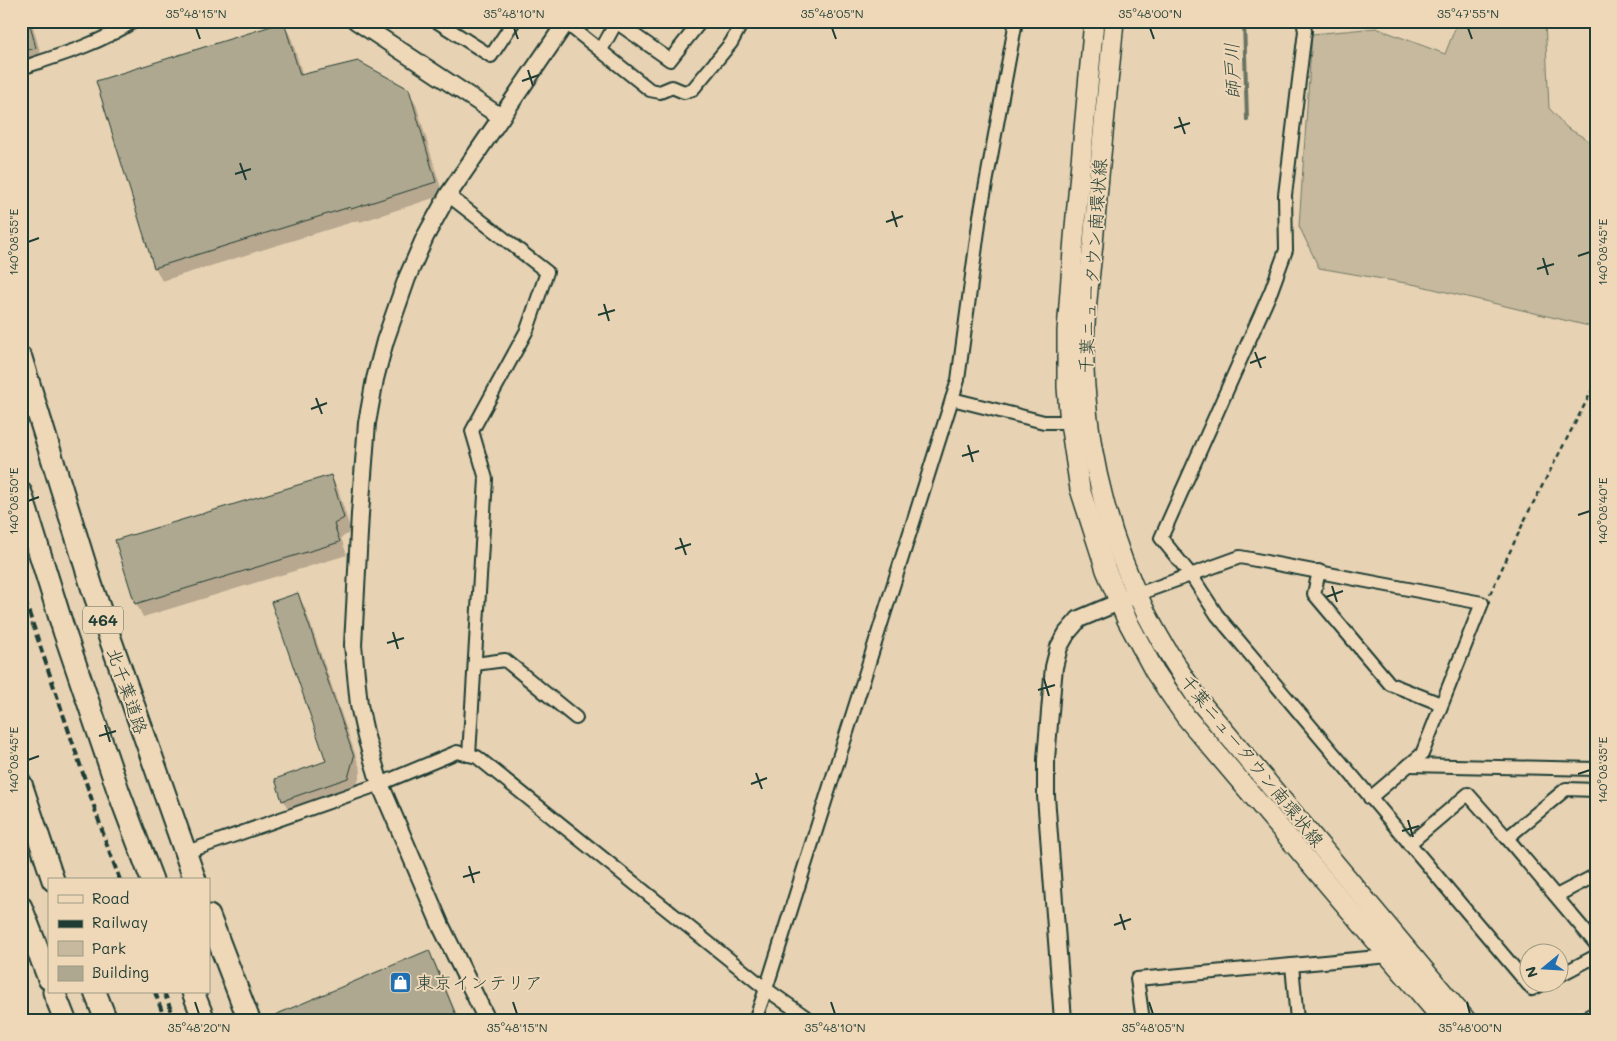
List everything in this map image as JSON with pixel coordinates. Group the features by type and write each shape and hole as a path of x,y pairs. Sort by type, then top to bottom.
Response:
{"highway":[{"name":"北千葉道路","path":"21,358 92,588 193,878"},
{"name":"464","path":"21,493 64,631 118,790 151,878"},
{"path":"21,784 52,878"},
{"path":"21,907 48,976"},
{"path":"210,919 249,1020"},
{"path":"55,994 64,1020"},
{"path":"96,994 106,1020"},
{"path":"194,994 204,1020"}],"main road":[{"name":"千葉ニュータウン南環状線","path":"1094,21 1067,331 1067,387 1070,423 1080,489 1106,570 1127,620 1155,672 1186,717 1443,1020"},
{"name":"千葉ニュータウン南環状線","path":"1114,21 1084,334 1085,387 1092,449 1102,493 1124,563 1146,611 1174,662 1201,704 1466,1020"}],"street":[{"path":"21,68 88,46 114,34 134,21"},
{"path":"356,21 501,117"},
{"path":"436,21 491,56 514,21"},
{"path":"601,50 616,22 670,60 701,21"},
{"path":"487,1020 444,933 380,784 359,705 353,645 360,514 367,424 384,341 425,237 448,195 567,22 655,92 672,87 689,92 730,43 743,21"},
{"path":"754,1020 766,989 958,380 980,216 1016,21"},
{"path":"1303,21 1305,31 1284,194 1286,250 1271,291 1161,538 1190,575 1217,615 1520,975"},
{"path":"448,195 547,272 527,330 472,431 486,479 469,755"},
{"path":"952,399 1044,422 1089,422"},
{"path":"1063,1020 1046,796 1046,759 1054,667 1059,647 1078,619 1138,594 1240,557 1482,604 1422,754 1370,798"},
{"path":"1318,571 1314,594 1390,684 1441,704"},
{"path":"475,664 505,660 576,718"},
{"path":"184,853 380,784 457,752 477,757 766,989 805,1018"},
{"path":"1409,765 1596,769"},
{"path":"1507,838 1566,789 1596,790"},
{"path":"1409,844 1468,794 1596,944"},
{"path":"1556,896 1596,875"},
{"path":"1143,1020 1137,979 1389,956"},
{"path":"1570,970 1596,956"},
{"path":"1292,965 1297,1020"},
{"path":"1586,1020 1596,1015"}],"path":[{"path":"1482,604 1488,597 1528,512 1596,383"}],"green space":[{"path":"1458,21 1545,21 1549,108 1566,127 1596,145 1596,329 1417,285 1319,268 1299,226 1312,34 1376,28 1445,54"}],"building":[{"path":"21,21 29,21 36,48 21,52"},
{"path":"284,22 300,75 358,61 409,89 436,182 154,268 96,81"},
{"path":"331,475 344,518 334,524 340,542 135,604 115,540"},
{"path":"298,593 354,757 348,778 282,801 275,779 326,761 271,602"},
{"path":"429,950 458,1020 263,1020"}],"waterway":[{"name":"師戸川","path":"1244,21 1247,120"}],"railway":[{"path":"21,589 119,878"},
{"path":"156,994 165,1020"},
{"path":"165,994 175,1020"}],"place":[{"name":"東京インテリア","path":"400,983"}]}
